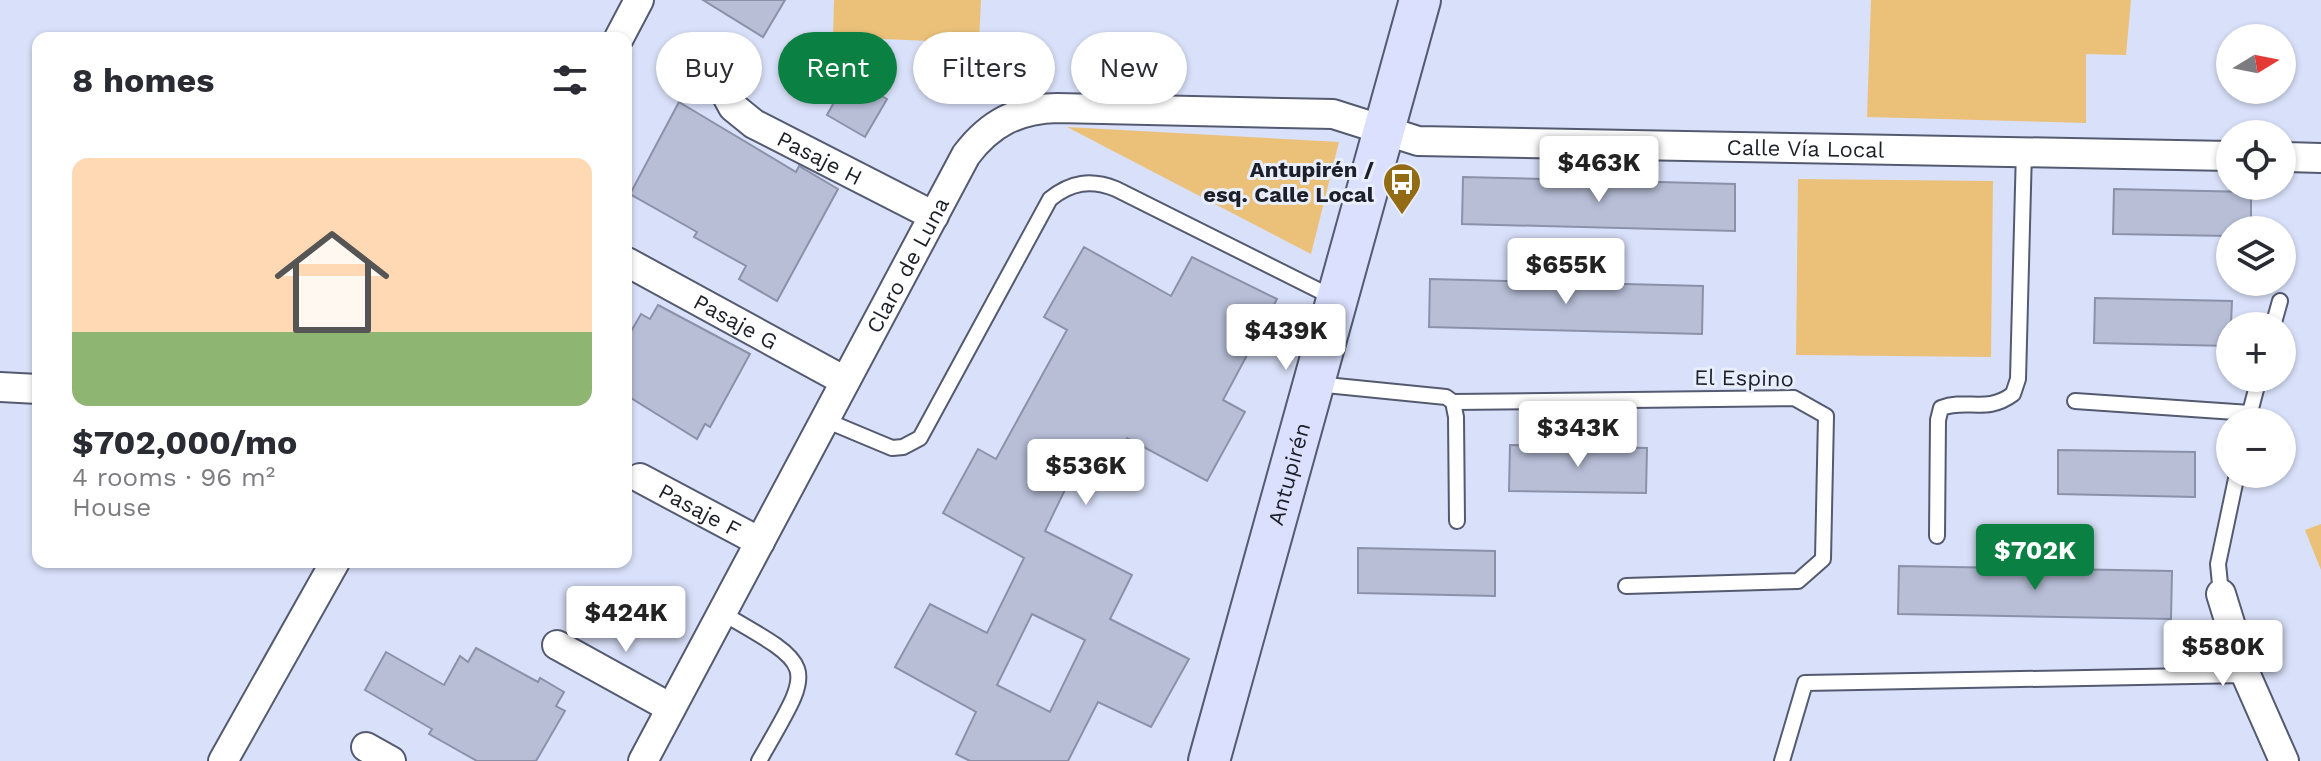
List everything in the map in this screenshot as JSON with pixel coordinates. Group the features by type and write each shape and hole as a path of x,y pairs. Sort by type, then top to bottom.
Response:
{"street":[{"path":"622,32 639,0"},
{"name":"Antupirén","path":"1209,761 1420,0"},
{"name":"Pasaje H","path":"731,104 754,124 934,216"},
{"name":"Claro de Luna","path":"643,761 966,155 982,136 1001,121 1038,108 1333,114 1383,131"},
{"name":"Calle Vía Local","path":"1383,131 1418,141 2216,156"},
{"path":"2296,157 2321,158"},
{"name":"Pasaje G","path":"632,265 845,381"},
{"path":"0,387 32,389"},
{"name":"Pasaje F","path":"640,478 760,542"},
{"path":"223,761 332,568"},
{"path":"2221,594 2246,675 2284,761"},
{"path":"557,645 671,708"},
{"path":"366,747 391,761"}],"lane":[{"path":"1937,536 1938,420 1941,408 1950,405 1991,406 2013,394 2018,379 2024,150"},
{"path":"825,420 892,448 903,447 920,438 1050,199 1074,184 1102,183 1116,189 1338,300"},
{"path":"2277,312 2280,301"},
{"name":"El Espino","path":"1316,384 1446,397 1453,402 1794,398 1826,416 1823,559 1812,571 1798,581 1626,586"},
{"path":"2075,401 2216,415"},
{"path":"1453,402 1456,417 1457,521"},
{"path":"2221,594 2218,564 2234,488"},
{"path":"722,613 783,647 799,668 798,691 759,761"},
{"path":"1782,761 1805,683 2246,675"}],"shaded area":[{"path":"834,0 981,0 980,32 913,32 913,40 897,40 897,32 833,32"},
{"path":"1871,0 2131,0 2126,55 2086,54 2086,123 1867,117"},
{"path":"1067,127 1339,142 1311,254"},
{"path":"1798,179 1993,181 1991,357 1796,355"},
{"path":"2321,524 2321,570 2305,530"}],"building":[{"path":"703,0 785,0 763,37 762,32 755,32"},
{"path":"678,104 796,172 799,166 838,189 777,301 739,279 746,266 694,237 697,232 632,195"},
{"path":"833,104 884,104 865,137 827,115"},
{"path":"1463,177 1735,184 1735,231 1462,224"},
{"path":"2114,189 2216,191 2216,200 2251,200 2251,216 2216,216 2216,236 2113,234"},
{"path":"1084,247 1171,296 1192,257 1277,299 1223,400 1245,412 1207,481 1127,438 1105,480 1077,465 1045,531 1132,575 1110,619 1189,659 1151,727 1098,702 1068,761 970,761 956,754 976,712 895,667 930,604 987,633 1024,558 943,513 978,449 996,459 1067,330 1044,317","holes":["1032,614 1085,640 1050,712 997,685"]},
{"path":"1430,279 1703,286 1702,334 1429,327"},
{"path":"2095,298 2232,301 2232,312 2216,312 2216,346 2094,343"},
{"path":"658,305 750,354 710,427 705,424 697,439 632,399 632,330 641,314 650,319"},
{"path":"1510,445 1647,448 1646,493 1509,491"},
{"path":"2058,450 2195,452 2195,497 2058,494"},
{"path":"1358,548 1495,551 1495,596 1358,593"},
{"path":"1899,566 2172,571 2171,619 1898,614"},
{"path":"476,648 538,682 540,678 564,692 556,706 565,711 536,761 477,761 429,734 432,729 365,690 386,652 444,685 460,656 468,662"}],"place":[{"name":"Antupirén / esq. Calle Local","path":"1402,216"}]}
